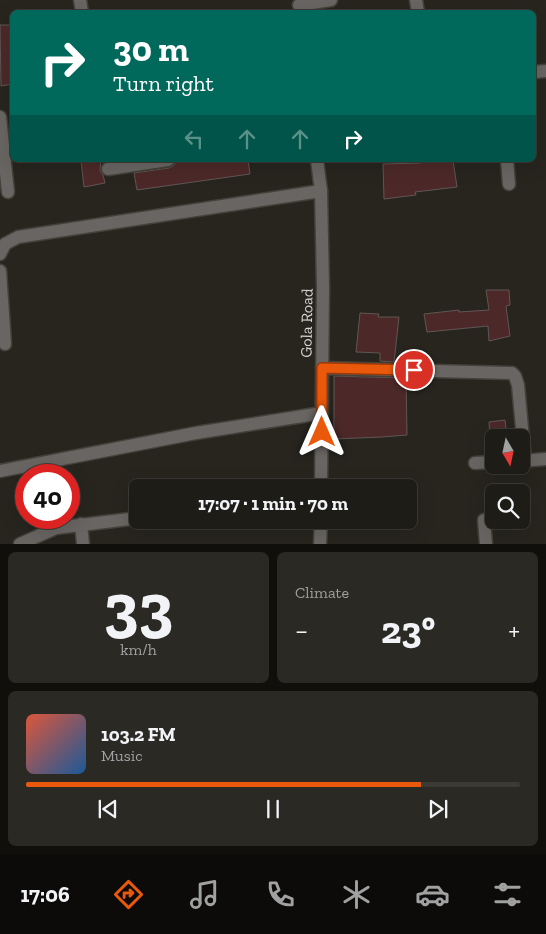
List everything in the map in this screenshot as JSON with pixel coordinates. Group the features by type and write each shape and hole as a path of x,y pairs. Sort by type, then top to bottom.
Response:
{"street":[{"path":"299,6 331,0"},
{"path":"0,117 8,155 8,192"},
{"path":"108,169 155,162"},
{"name":"Gola Road","path":"317,162 321,191 323,286 321,479"},
{"path":"507,162 509,184"},
{"path":"0,254 5,244 18,237 321,191"},
{"path":"0,271 5,344"},
{"path":"322,368 512,373 518,386 521,429"},
{"path":"0,471 196,433 322,414"},
{"path":"530,460 546,459"},
{"path":"475,463 485,462"},
{"path":"20,544 48,531 81,524 129,519"},
{"path":"484,520 486,544"},
{"path":"81,524 83,544"},
{"path":"320,544 321,529"}],"building":[{"path":"0,25 10,25 10,84 1,86"},
{"path":"81,162 101,162 100,171 105,183 84,187"},
{"path":"176,162 248,162 250,174 137,190 134,173 173,166"},
{"path":"453,162 457,187 415,192 416,195 384,199 383,164"},
{"path":"486,290 509,290 510,305 506,306 510,336 489,341 488,326 427,332 424,314 459,310 459,312 489,310"},
{"path":"360,313 379,314 378,317 399,317 394,362 380,361 380,353 356,352"},
{"path":"334,376 406,378 407,435 334,439"},
{"path":"505,420 506,429 489,429 489,422"}],"route":[{"path":"322,432 322,368 414,370"}]}
